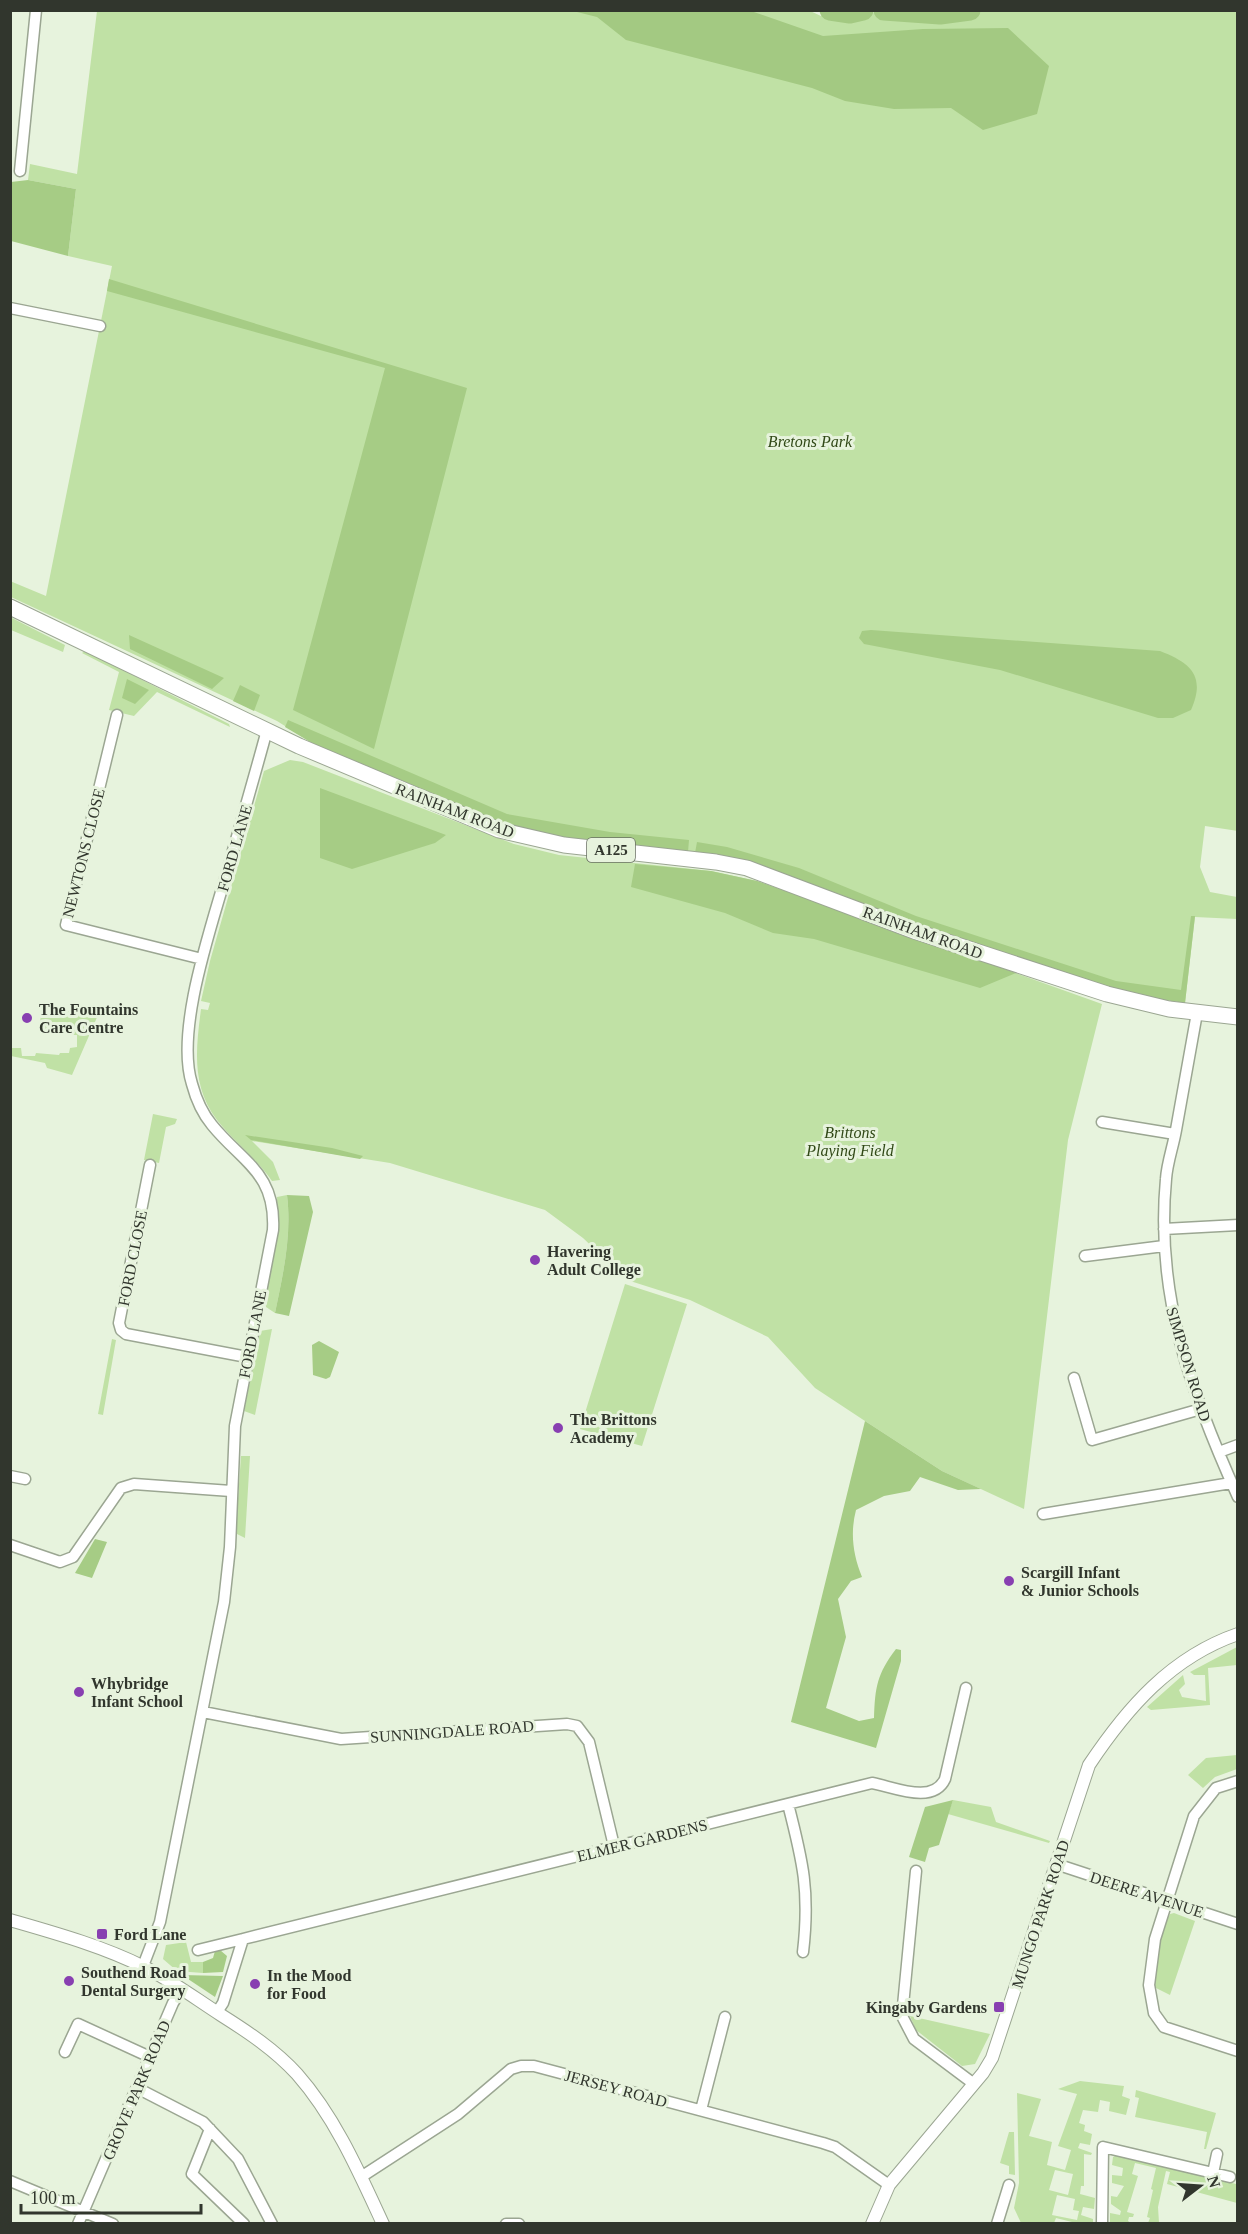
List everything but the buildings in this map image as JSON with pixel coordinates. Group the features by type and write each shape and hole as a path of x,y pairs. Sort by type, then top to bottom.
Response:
{"main road":[{"name":"RAINHAM ROAD","path":"10,607 333,761 499,830 564,844 716,862 747,868 914,931 1107,994 1160,1008 1238,1017"}],"street":[{"path":"20,171 36,10"},
{"path":"10,308 100,326"},
{"name":"NEWTONS CLOSE","path":"117,715 66,925 202,959"},
{"name":"FORD LANE","path":"143,1966 159,1929 226,1591 235,1426 273,1230 274,1212 266,1183 256,1169 211,1124 199,1106 191,1081 189,1045 202,959 267,730"},
{"name":"SIMPSON ROAD","path":"1197,1013 1166,1178 1164,1246 1168,1295 1182,1352 1201,1409 1238,1497"},
{"path":"1102,1122 1175,1134"},
{"name":"FORD CLOSE","path":"150,1165 119,1323 121,1330 126,1334 247,1357"},
{"path":"1164,1229 1238,1225"},
{"path":"1085,1256 1164,1246"},
{"path":"1074,1378 1092,1440 1201,1409"},
{"path":"1219,1452 1238,1445"},
{"path":"10,1476 25,1479"},
{"path":"1042,1515 1232,1483"},
{"path":"10,1545 60,1562 67,1561 73,1557 121,1488 134,1484 231,1491"},
{"name":"MUNGO PARK ROAD","path":"872,2223 889,2185 983,2073 999,2044 1089,1765 1117,1724 1143,1694 1167,1672 1204,1649 1238,1634"},
{"name":"ELMER GARDENS","path":"198,1950 872,1783 927,1794 939,1789 945,1779 966,1688"},
{"name":"SUNNINGDALE ROAD","path":"203,1712 340,1739 567,1724 577,1726 589,1742 614,1846"},
{"path":"1238,1780 1216,1788 1194,1816 1155,1939 1149,1985 1154,2013 1164,2027 1238,2051"},
{"path":"788,1804 804,1866 808,1908 803,1952"},
{"name":"DEERE AVENUE","path":"1056,1864 1238,1924"},
{"path":"916,1871 902,2016 914,2039 974,2084"},
{"path":"10,1920 72,1939 143,1966 250,2034 296,2072 324,2110 383,2223"},
{"path":"217,2012 223,2003 243,1939"},
{"name":"GROVE PARK ROAD","path":"78,2223 181,1990"},
{"path":"701,2110 725,2017"},
{"path":"65,2052 78,2024 150,2057"},
{"name":"JERSEY ROAD","path":"361,2177 458,2114 511,2069 534,2066 835,2147 889,2185"},
{"path":"137,2088 203,2122 238,2158 272,2223"},
{"path":"210,2129 192,2174 244,2223"},
{"path":"1102,2223 1103,2147 1230,2177"},
{"path":"1213,2173 1217,2154"},
{"path":"10,2181 113,2223"},
{"path":"997,2223 1009,2185"},
{"path":"506,2223 519,2223"}],"green space":[{"name":"Bretons Park","path":"808,10 821,16 907,10 1237,11 1238,831 1205,826 1200,867 1210,892 1237,897 1237,919 1195,917 1185,1003 915,925 769,868 719,855 548,835 312,743 277,721 11,597 10,581 46,596 112,266 68,256 76,189 28,180 30,164 77,174 97,11"},
{"path":"10,617 65,645 63,652 11,630"},
{"path":"85,651 229,724 230,727 157,692 134,716 109,710 119,672 82,653"},
{"name":"Brittons Playing Field","path":"290,760 303,762 514,844 559,855 711,871 757,881 1102,1004 1068,1140 1024,1509 942,1471 815,1388 768,1337 690,1300 627,1280 583,1238 545,1210 390,1163 252,1141 273,1162 280,1180 272,1181 217,1120 209,1107 199,1080 197,1052 201,1009 208,1010 210,1003 201,1001 210,961 264,771"},
{"path":"11,1007 12,1048 21,1048 22,1056 35,1056 36,1053 59,1055 69,1053 70,1048 77,1047 77,1035 73,1035 73,1031 49,1028 40,1030 41,1007 98,1015 72,1075 47,1068 45,1063 11,1056"},
{"path":"153,1114 177,1119 175,1124 166,1127 159,1163 144,1160"},
{"path":"287,1195 288,1240 275,1313 266,1307 264,1302 278,1227 277,1197"},
{"path":"625,1284 687,1304 642,1446 580,1429"},
{"path":"272,1329 255,1415 244,1411 260,1331"},
{"path":"112,1339 116,1340 103,1415 98,1414"},
{"path":"241,1456 250,1456 245,1538 237,1534 236,1528"},
{"path":"1237,1647 1237,1665 1208,1668 1210,1705 1151,1710 1147,1707 1183,1675 1185,1684 1179,1690 1182,1697 1206,1701 1205,1675 1194,1675 1190,1672"},
{"path":"1237,1755 1237,1769 1215,1777 1203,1788 1188,1775 1206,1758"},
{"path":"953,1800 991,1807 996,1822 1050,1841 1049,1843 948,1814"},
{"path":"1174,1913 1195,1921 1170,1995 1154,1987 1154,1978 1162,1931 1170,1914"},
{"path":"186,1942 191,1962 203,1962 203,1973 177,1971 163,1959 166,1945"},
{"path":"910,2016 990,2034 975,2064 962,2066 916,2030"},
{"path":"1080,2081 1124,2086 1122,2096 1130,2099 1126,2115 1109,2111 1110,2102 1100,2100 1098,2112 1083,2110 1079,2123 1085,2125 1084,2131 1092,2134 1090,2145 1080,2143 1078,2148 1092,2153 1091,2155 1084,2154 1084,2186 1081,2186 1080,2194 1095,2198 1094,2209 1083,2207 1081,2215 1093,2219 1093,2223 1076,2223 1056,2218 1054,2223 1021,2223 1014,2208 1019,2183 1017,2093 1041,2099 1029,2136 1052,2142 1047,2165 1065,2170 1071,2150 1058,2146 1077,2094 1058,2089","holes":["1055,2170 1073,2174 1068,2195 1049,2190","1057,2195 1075,2199 1073,2210 1079,2211 1077,2220 1052,2215"]},
{"path":"1136,2090 1216,2113 1206,2149 1204,2149 1207,2132 1135,2117 1139,2098 1135,2097"},
{"path":"1009,2132 1014,2132 1015,2175 1009,2174 1009,2166 1000,2163"},
{"path":"1119,2154 1236,2184 1237,2180 1237,2203 1167,2184 1170,2172 1166,2171 1158,2207 1159,2223 1148,2223 1150,2218 1147,2217 1153,2190 1151,2189 1156,2168 1135,2163 1132,2174 1138,2176 1127,2212 1134,2214 1133,2217 1129,2217 1128,2221 1131,2223 1110,2222 1110,2213 1120,2215 1121,2211 1111,2204 1111,2196 1117,2197 1124,2186 1112,2183 1112,2175 1122,2176 1123,2168 1112,2165 1113,2157"}],"shaded area":[{"path":"573,11 751,11 823,36 923,29 1008,28 1049,66 1037,114 983,130 951,108 894,109 845,101 812,88 626,40 597,17"},
{"path":"28,180 76,189 68,256 11,241 11,182"},
{"path":"109,279 467,388 374,749 293,710 385,368 107,291"},
{"path":"862,631 1160,651 1180,660 1193,672 1197,688 1191,710 1173,718 1158,718 1000,670 864,644 859,638"},
{"path":"129,635 224,678 212,689 130,649"},
{"path":"127,679 149,690 135,704 122,698"},
{"path":"240,685 260,695 254,711 233,701"},
{"path":"288,720 507,814 610,832 689,840 688,852 548,835 505,824 312,743 285,727"},
{"path":"320,788 446,835 435,843 352,869 320,858"},
{"path":"697,842 727,847 799,868 916,916 1116,981 1181,990 1191,916 1195,916 1185,1003 1118,993 915,925 769,868 719,855 695,853"},
{"path":"635,864 711,871 757,881 1016,973 980,988 814,939 773,933 725,913 631,887"},
{"path":"245,1135 332,1148 363,1156 360,1159 251,1140"},
{"path":"287,1195 309,1196 313,1212 289,1316 275,1313 288,1240"},
{"path":"319,1341 339,1352 330,1377 326,1379 313,1375 312,1345"},
{"path":"865,1421 942,1471 981,1489 958,1490 920,1477 910,1491 884,1496 856,1510 853,1544 862,1577 851,1581 838,1599 846,1637 826,1708 859,1721 874,1718 876,1689 881,1674 896,1649 901,1650 901,1661 876,1748 791,1722"},
{"path":"95,1539 107,1542 92,1578 75,1573"},
{"path":"953,1800 939,1845 929,1848 925,1862 909,1857 925,1807"},
{"path":"220,1950 227,1956 223,1972 203,1973 203,1962 213,1958 215,1951"},
{"path":"182,1975 223,1976 215,1997"}],"waterway":[{"path":"830,10 850,13 863,10"},
{"path":"884,10 940,14 970,10"}],"place":[{"name":"The Fountains Care Centre","path":"27,1018"},
{"name":"Havering Adult College","path":"535,1260"},
{"name":"The Brittons Academy","path":"558,1428"},
{"name":"Scargill Infant & Junior Schools","path":"1009,1581"},
{"name":"Whybridge Infant School","path":"79,1692"},
{"name":"Ford Lane","path":"102,1934"},
{"name":"Southend Road Dental Surgery","path":"69,1981"},
{"name":"In the Mood for Food","path":"255,1984"},
{"name":"Kingaby Gardens","path":"999,2007"}]}
